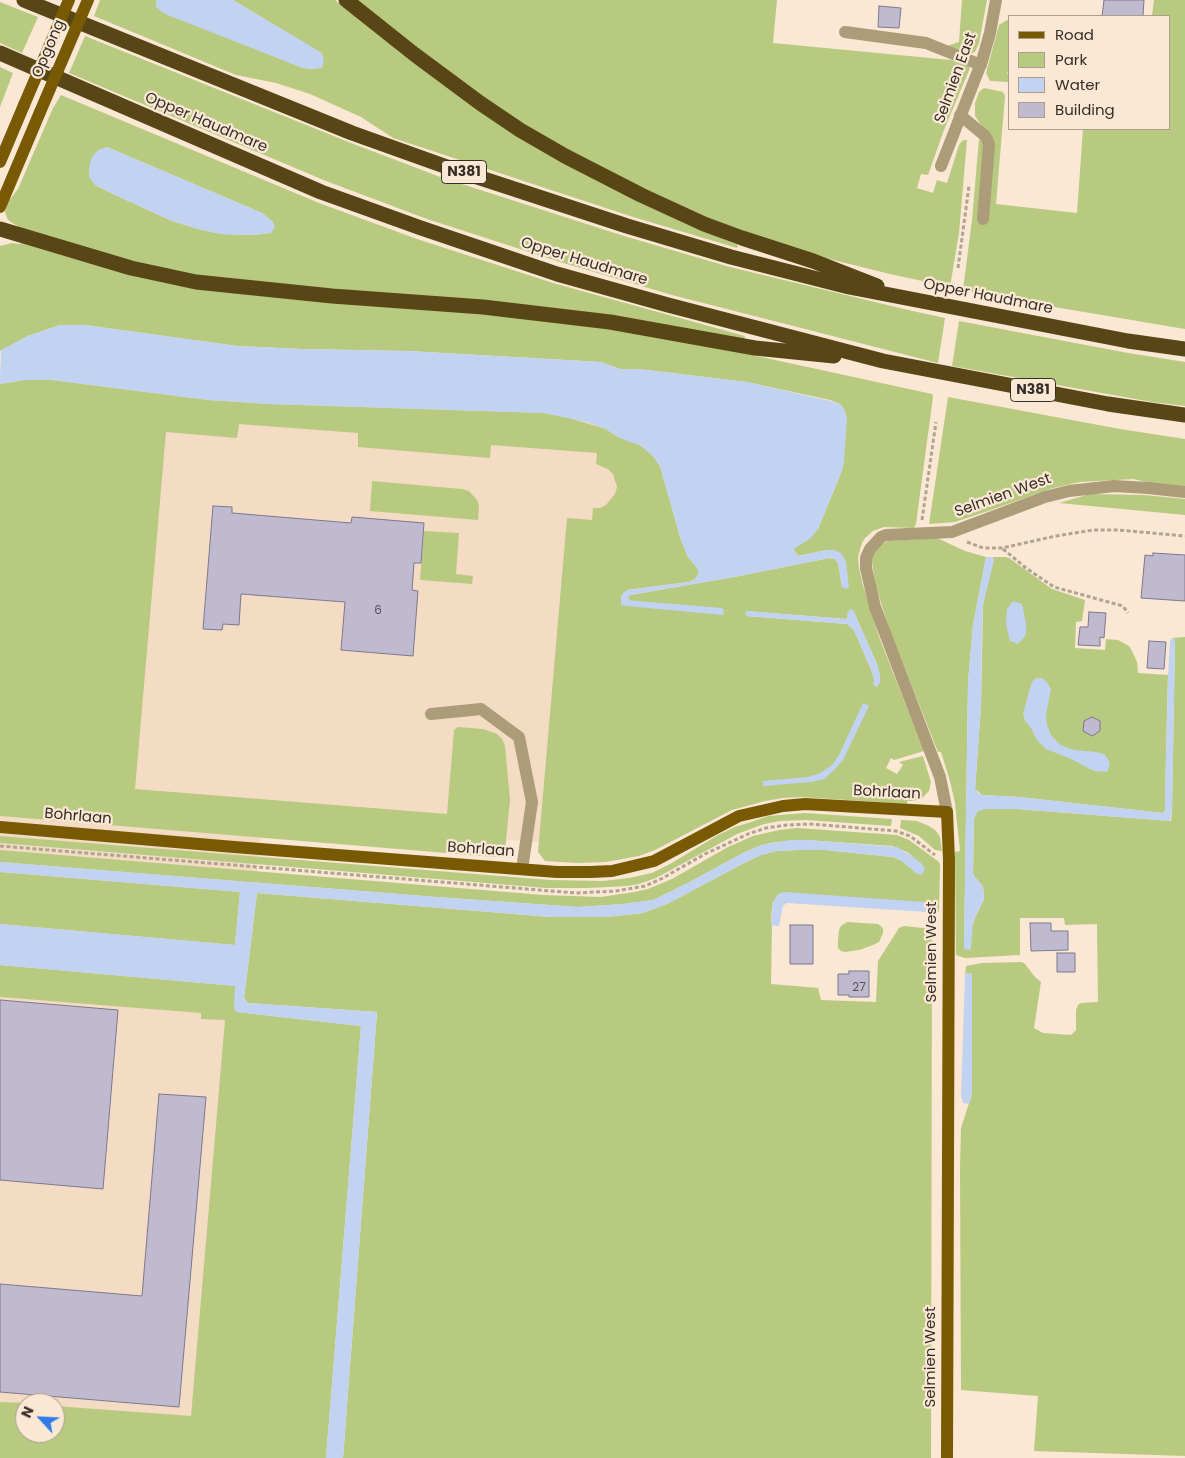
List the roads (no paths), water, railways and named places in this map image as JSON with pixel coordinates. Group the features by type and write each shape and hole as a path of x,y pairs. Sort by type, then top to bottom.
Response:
{"highway":[{"name":"Opper Haudmare","path":"24,0 352,133 447,167 627,226 731,257 849,287 918,302 1128,341 1185,349"},
{"name":"N381","path":"346,0 480,103 520,130 565,156 641,195 704,224 813,261 918,302"},
{"name":"Opper Haudmare","path":"0,53 321,192 557,274 883,361 1108,404 1185,415"},
{"name":"N381","path":"0,229 131,268 196,282 332,296 493,308 610,322 755,348 883,361"}],"main road":[{"name":"Opgong","path":"0,162 69,0"},
{"name":"Opgong","path":"0,207 88,0"},
{"name":"Bohrlaan","path":"0,827 557,872 590,872 612,871 654,861 739,816 783,806 805,804 947,812"},
{"name":"Selmien West","path":"947,812 949,878 947,1458"}],"street":[{"name":"Selmien East","path":"941,166 981,65 990,33 996,0"},
{"path":"845,32 926,43 981,65"},
{"path":"960,115 984,135 989,145 983,219"},
{"name":"Selmien West","path":"947,812 940,777 875,607 866,568 866,558 870,549 881,537 886,535 952,532 1045,497 1069,491 1114,486 1185,492"},
{"path":"431,714 481,709 519,737 532,802 522,869"}],"water":[{"path":"156,0 233,0 322,53 324,61 322,68 303,68 165,14 156,7"},
{"path":"107,147 262,213 273,222 275,227 271,233 252,235 221,234 172,221 111,193 95,185 89,177 92,157 98,150"},
{"path":"60,325 85,325 237,346 408,351 601,362 620,369 638,369 747,382 840,404 847,418 844,461 841,473 818,529 810,539 793,549 798,556 827,550 835,550 842,554 846,562 849,588 842,587 838,563 835,559 829,558 630,595 628,597 629,600 637,601 722,608 724,611 723,615 621,605 622,594 627,590 689,582 695,579 698,574 698,569 688,557 681,540 660,466 653,456 640,445 627,441 606,429 587,422 544,413 269,404 209,400 52,380 25,380 0,384 1,350 28,336"},
{"path":"986,557 993,557 994,560 983,605 981,706 975,788 978,793 982,795 1019,797 1163,813 1165,810 1168,675 1170,641 1172,638 1175,640 1172,811 1170,821 1017,809 984,809 978,811 974,818 973,873 983,886 984,899 973,922 970,950 964,949 968,682 973,625"},
{"path":"1013,601 1022,604 1026,623 1026,635 1018,644 1010,641 1006,624 1007,609"},
{"path":"851,609 877,664 880,682 877,687 873,685 872,672 854,630 847,624 747,616 745,614 746,611 846,619 848,617 847,613"},
{"path":"1036,678 1042,678 1051,689 1046,715 1051,735 1059,744 1068,748 1104,754 1110,765 1107,772 1094,771 1046,749 1037,740 1025,721 1023,714 1032,682"},
{"path":"863,703 869,706 843,760 824,779 763,786 763,781 808,777 820,773 832,765 839,755"},
{"path":"791,840 897,847 922,864 925,870 921,875 916,873 902,861 893,857 825,850 776,851 761,855 744,863 669,903 643,913 606,917 551,917 257,893 244,998 248,1003 377,1012 343,1458 326,1458 361,1026 236,1012 234,1008 235,986 0,965 0,924 235,945 240,892 0,872 0,862 578,907 653,900 745,852 762,845"},
{"path":"784,892 924,902 931,905 930,910 927,912 787,903 783,906 779,926 775,926 771,924 773,902 778,894"},
{"path":"967,973 972,974 972,1094 969,1104 963,1103 961,1096 965,976"}]}
